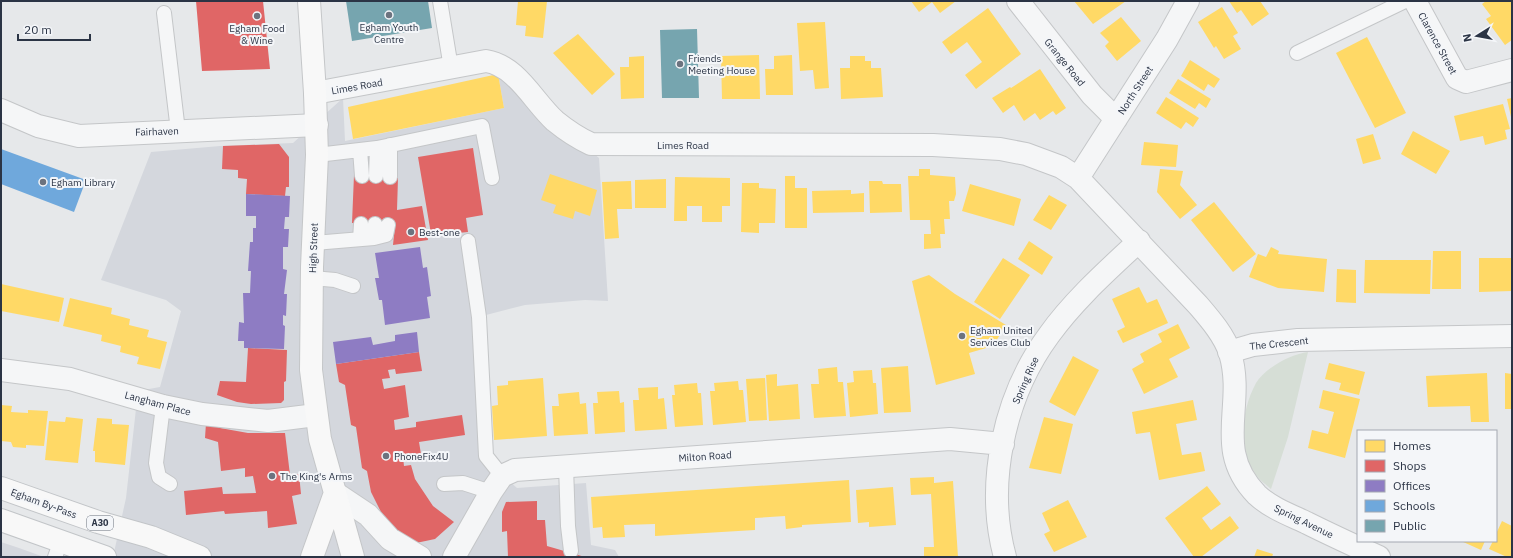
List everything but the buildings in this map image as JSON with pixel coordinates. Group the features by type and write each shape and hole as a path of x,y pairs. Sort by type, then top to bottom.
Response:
{"main road":[{"name":"High Street","path":"309,1 317,124 312,278 311,370 320,439 353,557"},
{"name":"Egham By-Pass","path":"1,488 98,522 151,537 200,557"},
{"path":"312,557 335,493"},
{"path":"1,520 58,549 105,557"}],"street":[{"name":"Grange Road","path":"1018,1 1092,95 1116,119"},
{"name":"North Street","path":"1078,178 1167,39 1188,1"},
{"name":"Clarence Street","path":"1415,1 1457,78 1466,82 1512,70"},
{"name":"Limes Road","path":"316,93 486,61 502,66 511,72 555,121 578,138 591,144 694,146 867,144 1000,149 1046,160 1061,167 1078,178"},
{"name":"Fairhaven","path":"1,110 38,126 78,136 317,124"},
{"path":"1078,178 1139,241 1213,322 1230,352"},
{"name":"Spring Rise","path":"1005,557 1000,539 997,494 1003,444 1008,420 1020,386 1031,362 1048,335 1076,303 1139,241"},
{"name":"The Crescent","path":"1230,352 1253,345 1298,340 1512,336"},
{"name":"Spring Avenue","path":"1230,352 1235,384 1233,451 1237,466 1245,480 1258,495 1274,508 1379,557"},
{"name":"Langham Place","path":"1,370 70,379 144,399 163,406 202,414 268,422 316,415"},
{"name":"Milton Road","path":"496,484 515,470 950,439 1003,444"},
{"path":"454,557 496,484"},
{"path":"335,493 368,515 390,539 420,557"},
{"path":"425,557 439,557"}],"lane":[{"path":"440,1 451,68"},
{"path":"1296,54 1405,1"},
{"path":"164,13 178,131"},
{"path":"317,155 383,147 482,126 492,178"},
{"path":"360,150 376,176 383,147"},
{"path":"314,243 374,238 375,224 360,239"},
{"path":"444,484 496,484 486,456 479,317 468,241"},
{"path":"312,278 335,280 354,286"},
{"path":"163,406 156,463 159,477 170,484"},
{"path":"566,466 568,526 571,551"}],"shaded area":[{"path":"498,74 599,158 608,301 585,300 525,305 486,315 479,454 517,488 586,483 591,545 615,550 619,557 113,557 126,498 138,391 160,387 181,311 166,300 101,280 151,152 220,146 293,143 343,98 345,141 504,108"},
{"path":"1308,352 1288,437 1271,489 1256,475 1248,459 1243,437 1245,415 1251,393 1260,377 1272,367 1286,359"},
{"path":"1,542 19,548 44,557 1,557"}],"place":[{"name":"Egham Youth Centre","path":"389,15"},
{"name":"Egham Food & Wine","path":"257,16"},
{"name":"Friends Meeting House","path":"680,64"},
{"name":"Egham Library","path":"43,182"},
{"name":"Best-one","path":"411,232"},
{"name":"Egham United Services Club","path":"962,336"},
{"name":"PhoneFix4U","path":"386,456"},
{"name":"The King's Arms","path":"272,476"}]}
